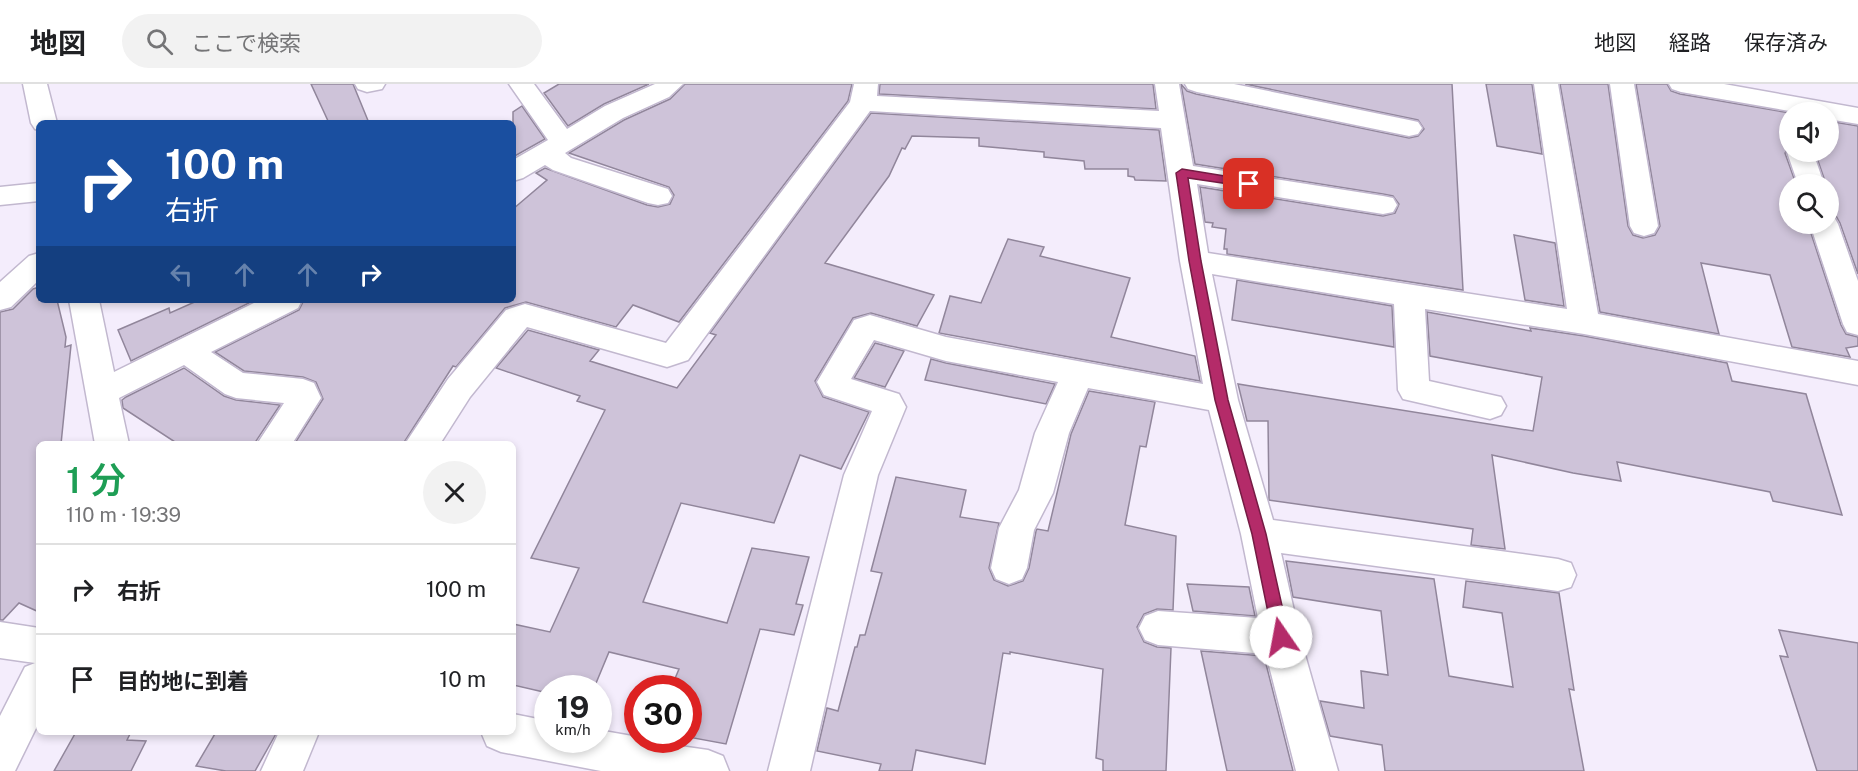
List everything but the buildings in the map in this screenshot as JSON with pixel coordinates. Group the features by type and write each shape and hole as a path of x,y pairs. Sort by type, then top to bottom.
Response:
{"street":[{"path":"34,84 43,120"},
{"path":"367,84 373,84"},
{"path":"520,84 562,164 658,196"},
{"path":"516,170 614,112 660,92 671,84"},
{"path":"962,109 970,84"},
{"path":"1167,84 1195,261 1222,400 1259,534 1281,637 1317,771"},
{"path":"1197,84 1409,128"},
{"path":"1546,84 1584,323"},
{"path":"1622,84 1644,226"},
{"path":"1681,84 1722,88 1779,109"},
{"path":"425,441 459,388 518,318 525,315 667,355 676,352 780,217 865,93 962,109 1171,120"},
{"path":"1839,115 1858,116"},
{"path":"1182,173 1383,205"},
{"path":"0,196 36,192"},
{"path":"1827,234 1858,324"},
{"path":"1195,261 1584,323 1858,373"},
{"path":"0,299 36,266"},
{"path":"1409,295 1414,390 1490,406"},
{"path":"85,303 111,441"},
{"path":"102,392 281,303"},
{"path":"789,771 861,475 890,407 888,404 836,386 833,382 865,328 870,327 946,349 1222,400"},
{"path":"187,351 236,384 303,392 305,398 276,441"},
{"path":"1010,568 1017,528 1036,493 1052,433 1078,374"},
{"path":"1259,534 1558,575"},
{"path":"1158,628 1281,637"},
{"path":"0,640 36,646"},
{"path":"0,758 36,686"},
{"path":"282,771 297,735"},
{"path":"511,735 599,761 708,771"}],"route":[{"path":"1249,184 1182,173 1195,261 1222,400 1259,534 1281,637"}]}
